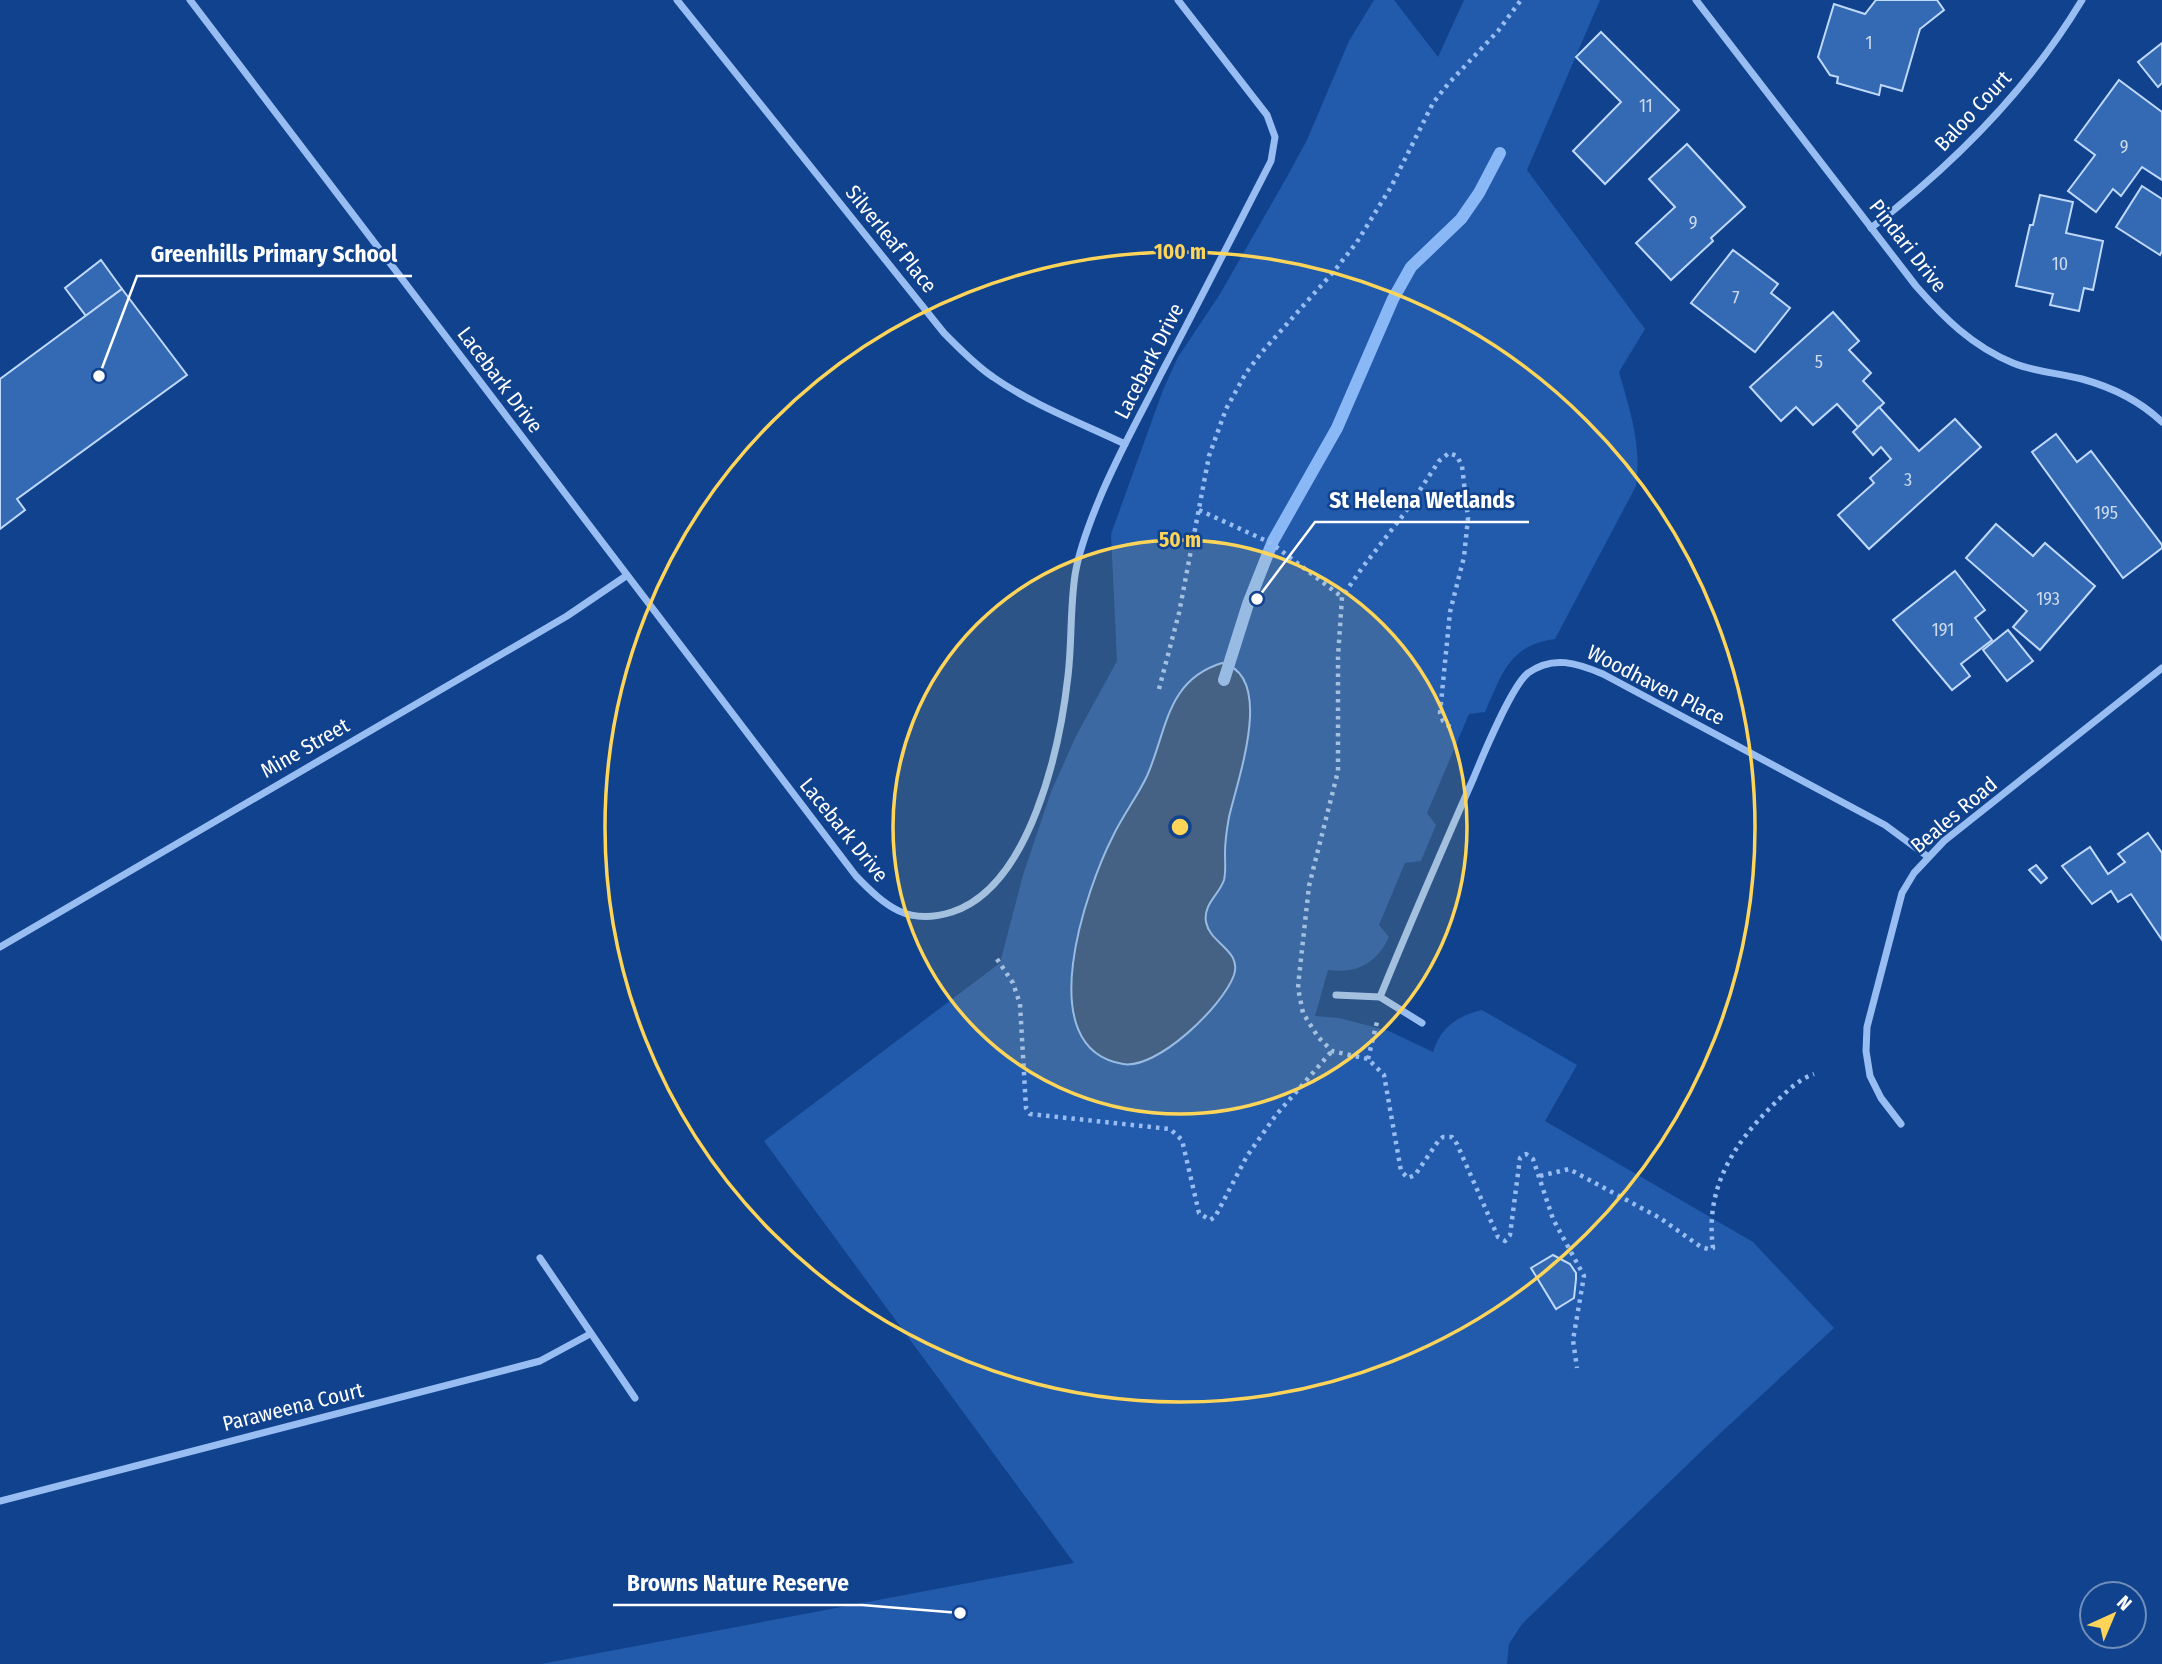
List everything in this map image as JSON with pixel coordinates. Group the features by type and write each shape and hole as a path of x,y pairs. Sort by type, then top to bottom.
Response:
{"street":[{"name":"Lacebark Drive","path":"190,0 856,876 879,900 906,915 933,918 960,909 986,891 1012,861 1031,825 1049,778 1062,722 1069,672 1075,572 1099,499 1271,161 1275,137 1268,115 1178,0"},
{"name":"Silverleaf Place","path":"677,0 944,333 967,357 1014,390 1125,444"},
{"name":"Pindari Drive","path":"1696,0 1938,312 1978,345 2015,364 2105,387 2131,398 2162,422"},
{"name":"Baloo Court","path":"1871,228 1938,173 1996,116 2043,58 2082,0"},
{"name":"Mine Street","path":"0,947 567,616 626,576"},
{"name":"Woodhaven Place","path":"1380,997 1493,734 1525,675 1558,661 1575,663 1603,674 1885,825 1927,856"},
{"name":"Beales Road","path":"1901,1124 1881,1098 1870,1076 1866,1051 1867,1027 1902,894 1914,873 1927,856 1944,841 2162,668"},
{"path":"1336,995 1380,997 1422,1023"},
{"path":"540,1258 635,1398"},
{"name":"Paraweena Court","path":"0,1501 540,1361 590,1334"}],"path":[{"path":"1159,689 1179,613 1216,434 1226,409 1246,373 1262,352 1346,256 1391,187 1433,103 1498,31 1521,0"},
{"path":"1450,726 1443,721 1440,713 1450,612 1465,548 1468,518 1462,466 1457,456 1449,453 1439,461 1404,514 1342,597 1338,657 1338,771 1309,887 1298,988 1303,1013 1332,1051 1368,1059 1384,1075 1404,1175 1408,1178 1415,1175 1443,1137 1452,1137 1497,1237 1505,1241 1510,1235 1520,1158 1526,1154 1533,1159 1553,1219 1584,1276 1573,1340 1577,1368"},
{"path":"1199,510 1271,543 1342,597"},
{"path":"997,959 1017,994 1022,1029 1026,1108 1030,1114 1170,1129 1177,1133 1182,1139 1199,1213 1210,1220 1215,1217 1247,1156 1267,1128 1332,1051"},
{"path":"1368,1059 1376,1031 1380,997"},
{"path":"1540,1176 1569,1169 1660,1218 1701,1247 1713,1248 1711,1231 1717,1192 1726,1164 1738,1142 1781,1097 1804,1078 1814,1074"}],"shaded area":[{"path":"1374,0 1394,0 1438,57 1464,0 1600,0 1527,170 1645,329 1619,372 1634,428 1637,471 1636,486 1555,639 1539,642 1517,655 1502,674 1485,712 1469,714 1427,813 1436,825 1421,861 1405,863 1379,925 1389,937 1384,946 1365,965 1348,970 1328,970 1315,1016 1339,1018 1389,1031 1433,1052 1445,1029 1458,1019 1482,1010 1577,1065 1545,1121 1753,1242 1834,1328 1522,1624 1509,1644 1507,1664 541,1664 1074,1563 764,1141 1000,963 1023,875 1051,792 1076,736 1117,661 1111,534 1163,390 1178,357 1220,294 1307,140 1349,41"},
{"path":"1222,663 1238,672 1247,687 1250,708 1245,756 1229,817 1224,880 1209,905 1206,916 1209,930 1234,959 1234,975 1217,1003 1170,1047 1137,1063 1123,1064 1095,1052 1078,1029 1072,999 1073,964 1080,927 1102,860 1147,776 1179,694 1204,671"}],"building":[{"path":"1876,0 1937,0 1944,10 1920,29 1902,91 1881,85 1879,95 1837,83 1838,77 1830,75 1818,57 1834,4 1865,14"},
{"path":"1601,32 1679,110 1605,184 1573,151 1621,102 1576,57"},
{"path":"2162,43 2162,83 2158,87 2138,62"},
{"path":"2119,80 2162,112 2162,180 2142,167 2121,196 2113,189 2096,212 2068,191 2095,155 2075,140"},
{"path":"1687,144 1745,207 1671,280 1636,243 1675,207 1649,179"},
{"path":"2142,186 2162,199 2160,255 2116,227"},
{"path":"2040,195 2073,202 2066,233 2103,241 2093,290 2084,288 2079,311 2050,305 2053,294 2016,286"},
{"path":"1733,250 1778,284 1771,293 1790,308 1755,352 1691,303"},
{"path":"101,260 122,289 86,316 65,288"},
{"path":"122,289 187,375 17,499 25,510 0,529 0,379"},
{"path":"1833,312 1859,341 1849,350 1871,373 1863,381 1884,403 1858,427 1837,404 1813,425 1796,407 1781,421 1750,387"},
{"path":"1879,407 1919,451 1955,419 1981,447 1869,549 1838,515 1874,483 1870,478 1891,459 1881,447 1873,455 1853,432"},
{"path":"2056,434 2077,462 2091,451 2162,545 2162,548 2123,578 2032,452"},
{"path":"1996,524 2033,556 2045,543 2095,586 2040,650 2013,627 2027,611 1966,558"},
{"path":"1955,571 1985,610 1975,618 1992,640 1961,664 1970,676 1952,690 1893,620"},
{"path":"2008,630 2033,661 2007,681 1983,650"},
{"path":"2148,833 2162,853 2162,940 2131,894 2118,902 2111,891 2092,904 2062,866 2090,847 2108,874 2125,862 2118,854"},
{"path":"2036,865 2047,878 2041,883 2029,870"},
{"path":"1553,1255 1570,1264 1576,1273 1574,1298 1556,1309 1531,1268"}],"waterway":[{"path":"1224,680 1248,604 1273,541 1337,428 1393,299 1411,267 1461,219 1479,193 1500,153"}],"place":[{"name":"Greenhills Primary School","path":"99,376"},
{"name":"St Helena Wetlands","path":"1257,599"},
{"name":"Browns Nature Reserve","path":"960,1613"}]}
